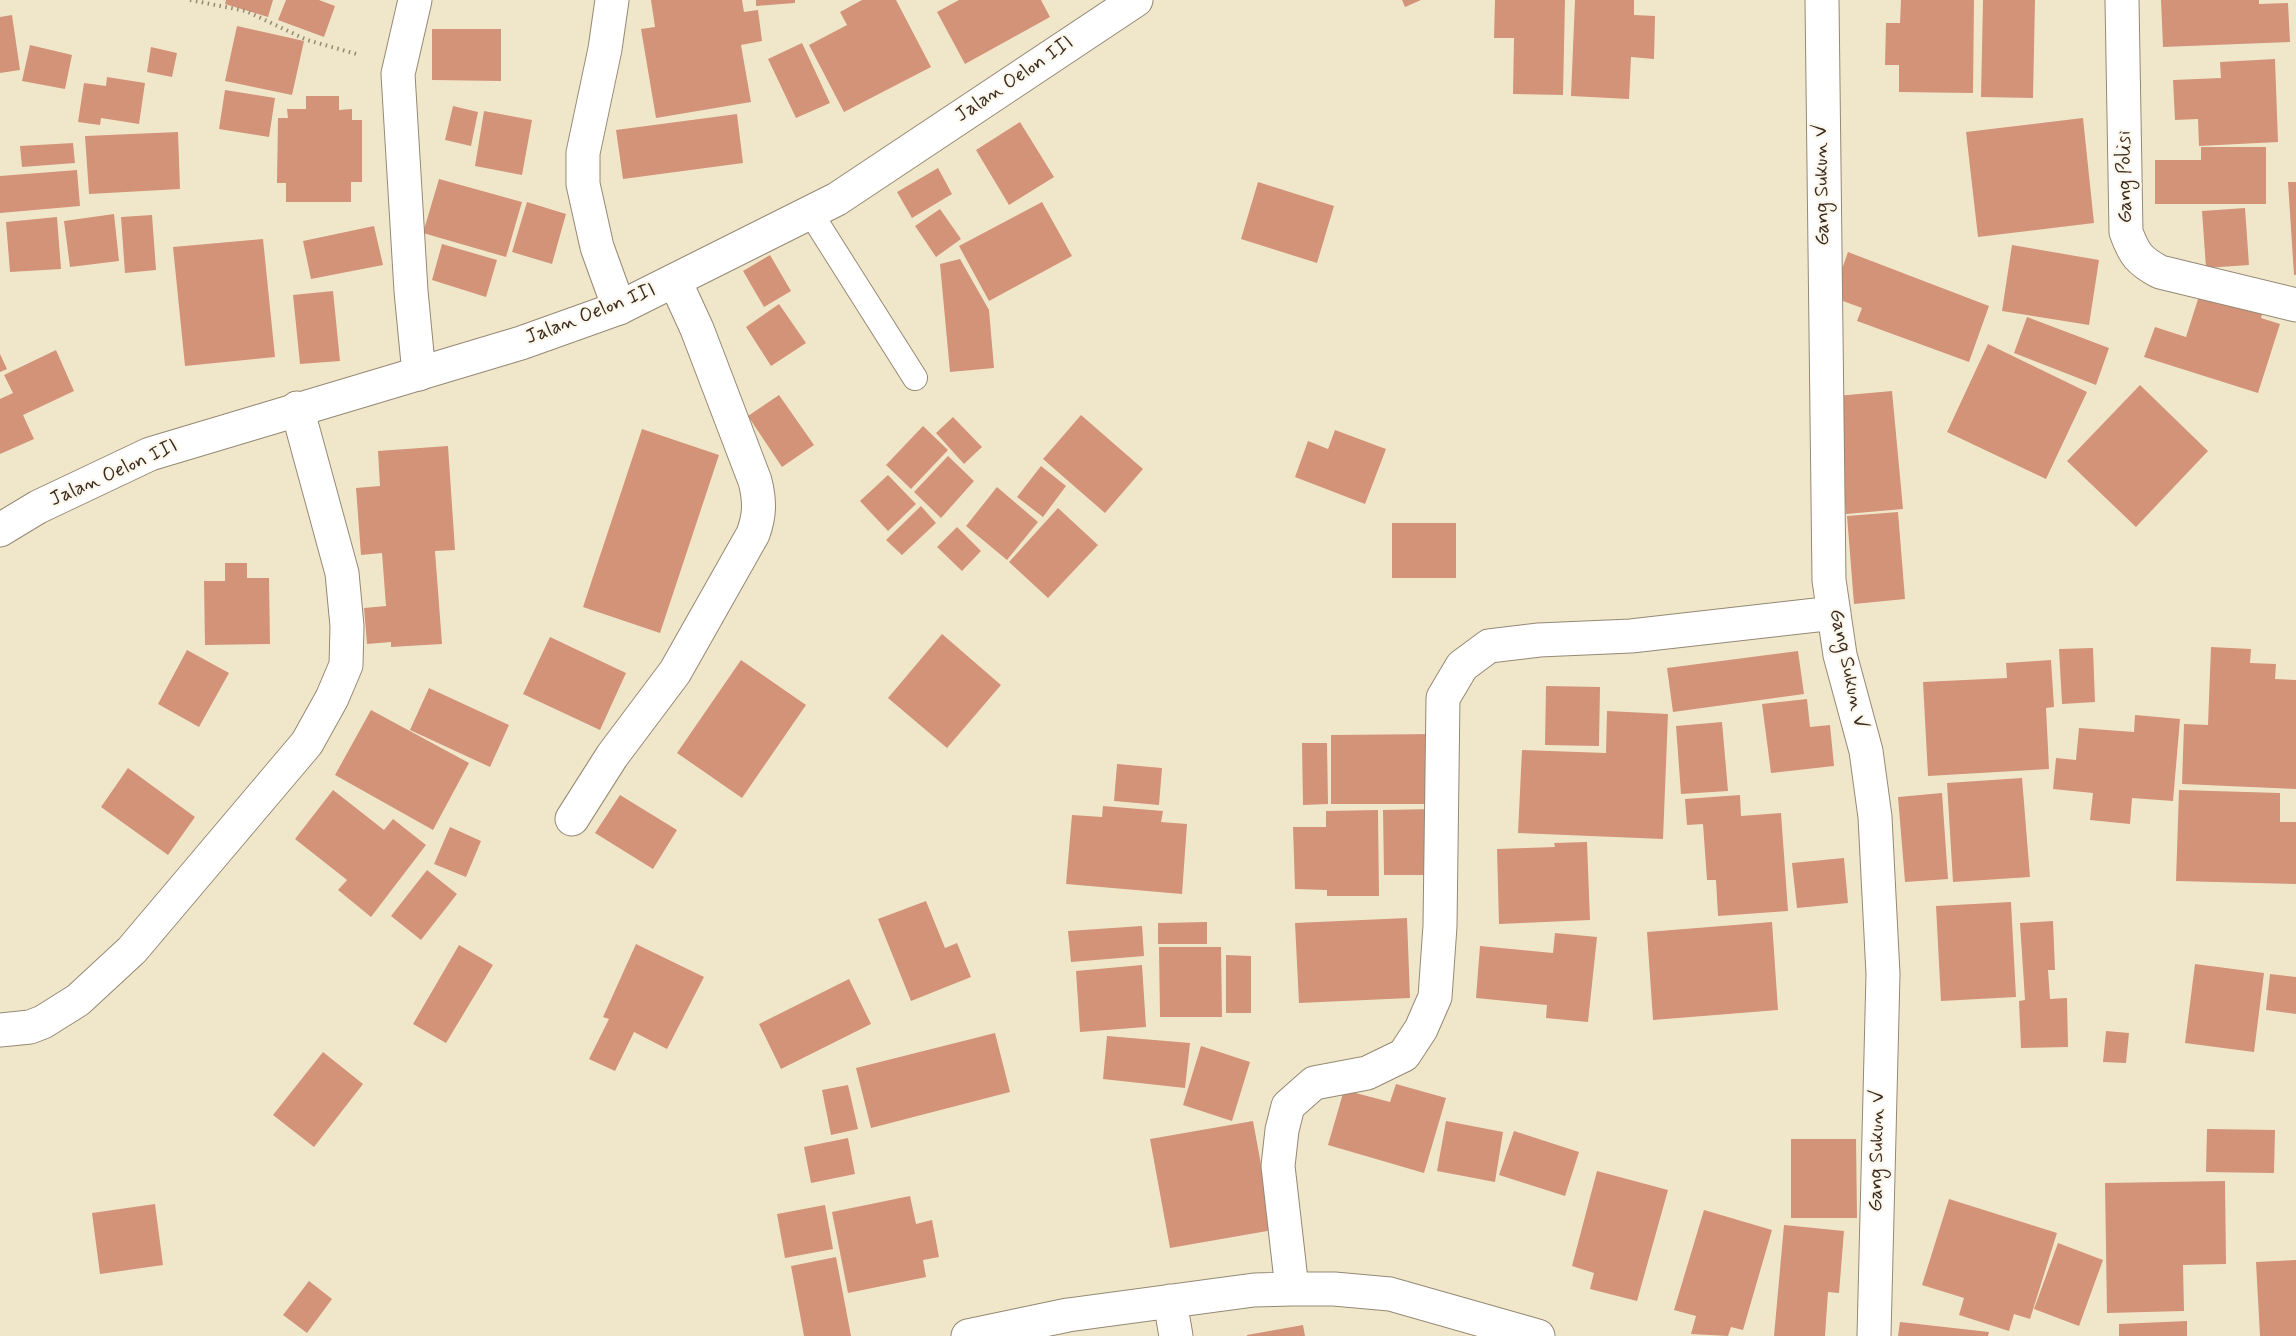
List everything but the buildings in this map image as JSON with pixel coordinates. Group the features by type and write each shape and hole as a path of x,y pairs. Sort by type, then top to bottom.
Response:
{"street":[{"path":"415,0 398,74 411,291 419,374"},
{"path":"612,0 605,49 583,153 583,184 597,247 619,308"},
{"name":"Jalan Oelon III","path":"1,526 150,454 297,408 365,391 521,343 619,308 837,199 1136,0"},
{"name":"Gang Sukun V","path":"1822,0 1829,580 1840,655 1866,751 1875,817 1882,974 1874,1336"},
{"name":"Gang Polisi","path":"2122,0 2127,232 2132,248 2142,263 2160,272 2296,305"},
{"path":"572,819 612,756 675,672 753,534 759,518 760,501 755,482 697,329 675,281"},
{"path":"0,1030 30,1027 43,1022 78,1000 132,950 307,743 332,698 346,665 347,626 342,573 297,408"},
{"path":"1292,1289 1278,1166 1282,1130 1288,1106 1314,1083 1367,1073 1404,1055 1421,1029 1435,997 1440,926 1443,698 1462,666 1488,646 1539,640 1631,636 1834,613"},
{"path":"968,1336 1068,1315 1254,1290 1334,1289 1390,1294 1538,1336"},
{"path":"1170,1301 1176,1336"}],"lane":[{"path":"810,212 915,378"}],"path":[{"path":"190,0 246,11 307,40 356,54 398,74"}]}
